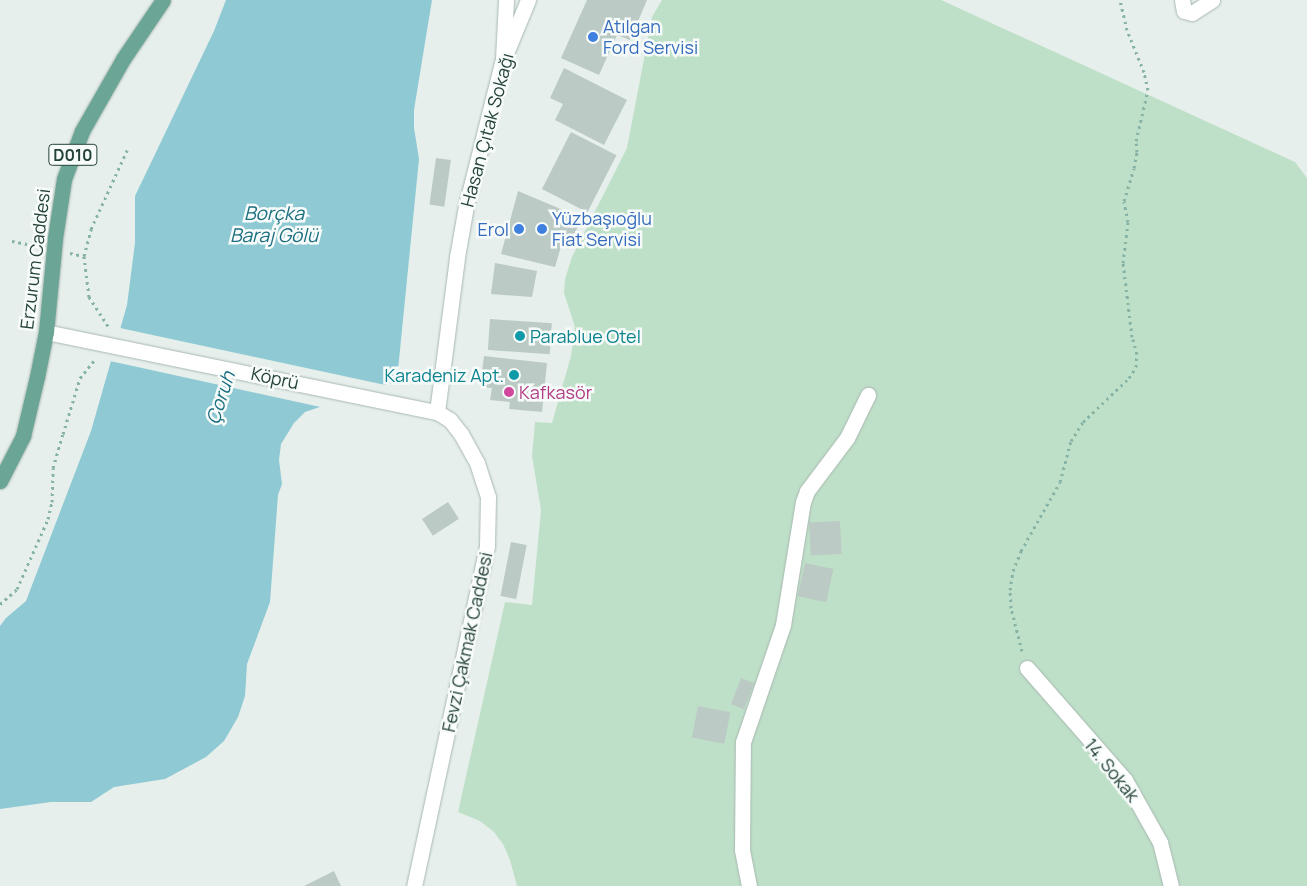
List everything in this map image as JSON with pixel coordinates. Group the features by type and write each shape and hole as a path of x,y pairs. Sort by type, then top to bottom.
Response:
{"main road":[{"name":"Erzurum Caddesi","path":"0,481 22,436 46,332 55,238 64,179 82,131 123,59 163,0"}],"street":[{"path":"502,63 506,0"},
{"name":"Hasan Çıtak Sokağı","path":"437,412 457,257 466,206 502,63 528,0"},
{"path":"1182,0 1184,11 1192,13 1212,0"},
{"name":"Köprü","path":"46,332 113,344 437,412"},
{"path":"749,886 742,850 743,742 783,625 803,502 807,491 848,438 868,395"},
{"name":"Fevzi Çakmak Caddesi","path":"414,886 482,576 489,524 488,497 472,451 450,420 437,412"},
{"name":"14. Sokak","path":"1027,668 1125,780 1160,842 1171,886"}],"path":[{"path":"1027,668 1012,608 1010,590 1013,571 1021,551 1060,482 1071,441 1083,422 1129,378 1136,367 1138,354 1132,337 1122,263 1128,222 1124,201 1134,168 1137,152 1136,141 1148,90 1144,72 1127,30 1120,0"},
{"path":"112,328 99,315 89,297 84,256 91,228 128,148"},
{"path":"0,604 17,589 48,519 52,502 53,468 80,378 94,361 99,359"}],"green space":[{"path":"662,0 941,0 1295,162 1307,178 1307,886 517,886 510,860 503,844 494,832 480,821 458,812 505,602 532,605 541,510 532,456 535,422 552,423 571,356 575,327 564,293 565,279 572,257 627,148 652,17"}],"water":[{"name":"Borçka Baraj Gölü","path":"226,0 432,0 414,110 414,128 419,159 398,370 394,382 305,412 294,423 281,444 279,460 282,484 278,495 270,602 247,664 245,696 238,717 224,741 206,757 165,779 114,787 91,802 51,802 0,809 0,626 6,618 26,601 91,431 127,305 135,243 135,196 214,31"}],"pier":[{"path":"120,328 390,386 325,408 110,361"}],"building":[{"name":"Atılgan Ford Servisi","path":"587,0 647,0 630,40 617,35 599,75 561,58"},
{"path":"564,68 627,100 604,145 555,120 563,104 550,98"},
{"path":"571,132 616,155 587,212 542,189"},
{"path":"436,158 451,160 444,207 429,205"},
{"name":"Yüzbaşıoğlu Fiat Servisi","path":"518,191 582,218 571,241 563,240 555,267 501,254"},
{"path":"495,263 537,271 532,297 491,294"},
{"name":"Parablue Otel","path":"490,319 552,323 550,354 488,350"},
{"name":"Karadeniz Apt.","path":"484,356 547,363 542,412 509,409 510,402 490,400 492,388 480,387"},
{"path":"448,502 459,519 433,536 422,519"},
{"path":"840,521 842,554 811,556 809,523"},
{"path":"511,542 527,545 516,599 501,596"},
{"path":"805,563 833,569 826,602 798,596"},
{"path":"741,678 754,683 744,709 731,704"},
{"path":"698,706 730,712 724,744 692,737"},
{"path":"334,871 341,886 304,886"}],"place":[{"name":"Atılgan Ford Servisi","path":"593,37"},
{"name":"Erol","path":"519,229"},
{"name":"Yüzbaşıoğlu Fiat Servisi","path":"542,229"},
{"name":"Parablue Otel","path":"520,336"},
{"name":"Karadeniz Apt.","path":"514,375"},
{"name":"Kafkasör","path":"509,392"}],"water label":[{"name":"Çoruh","path":"221,398"}]}
